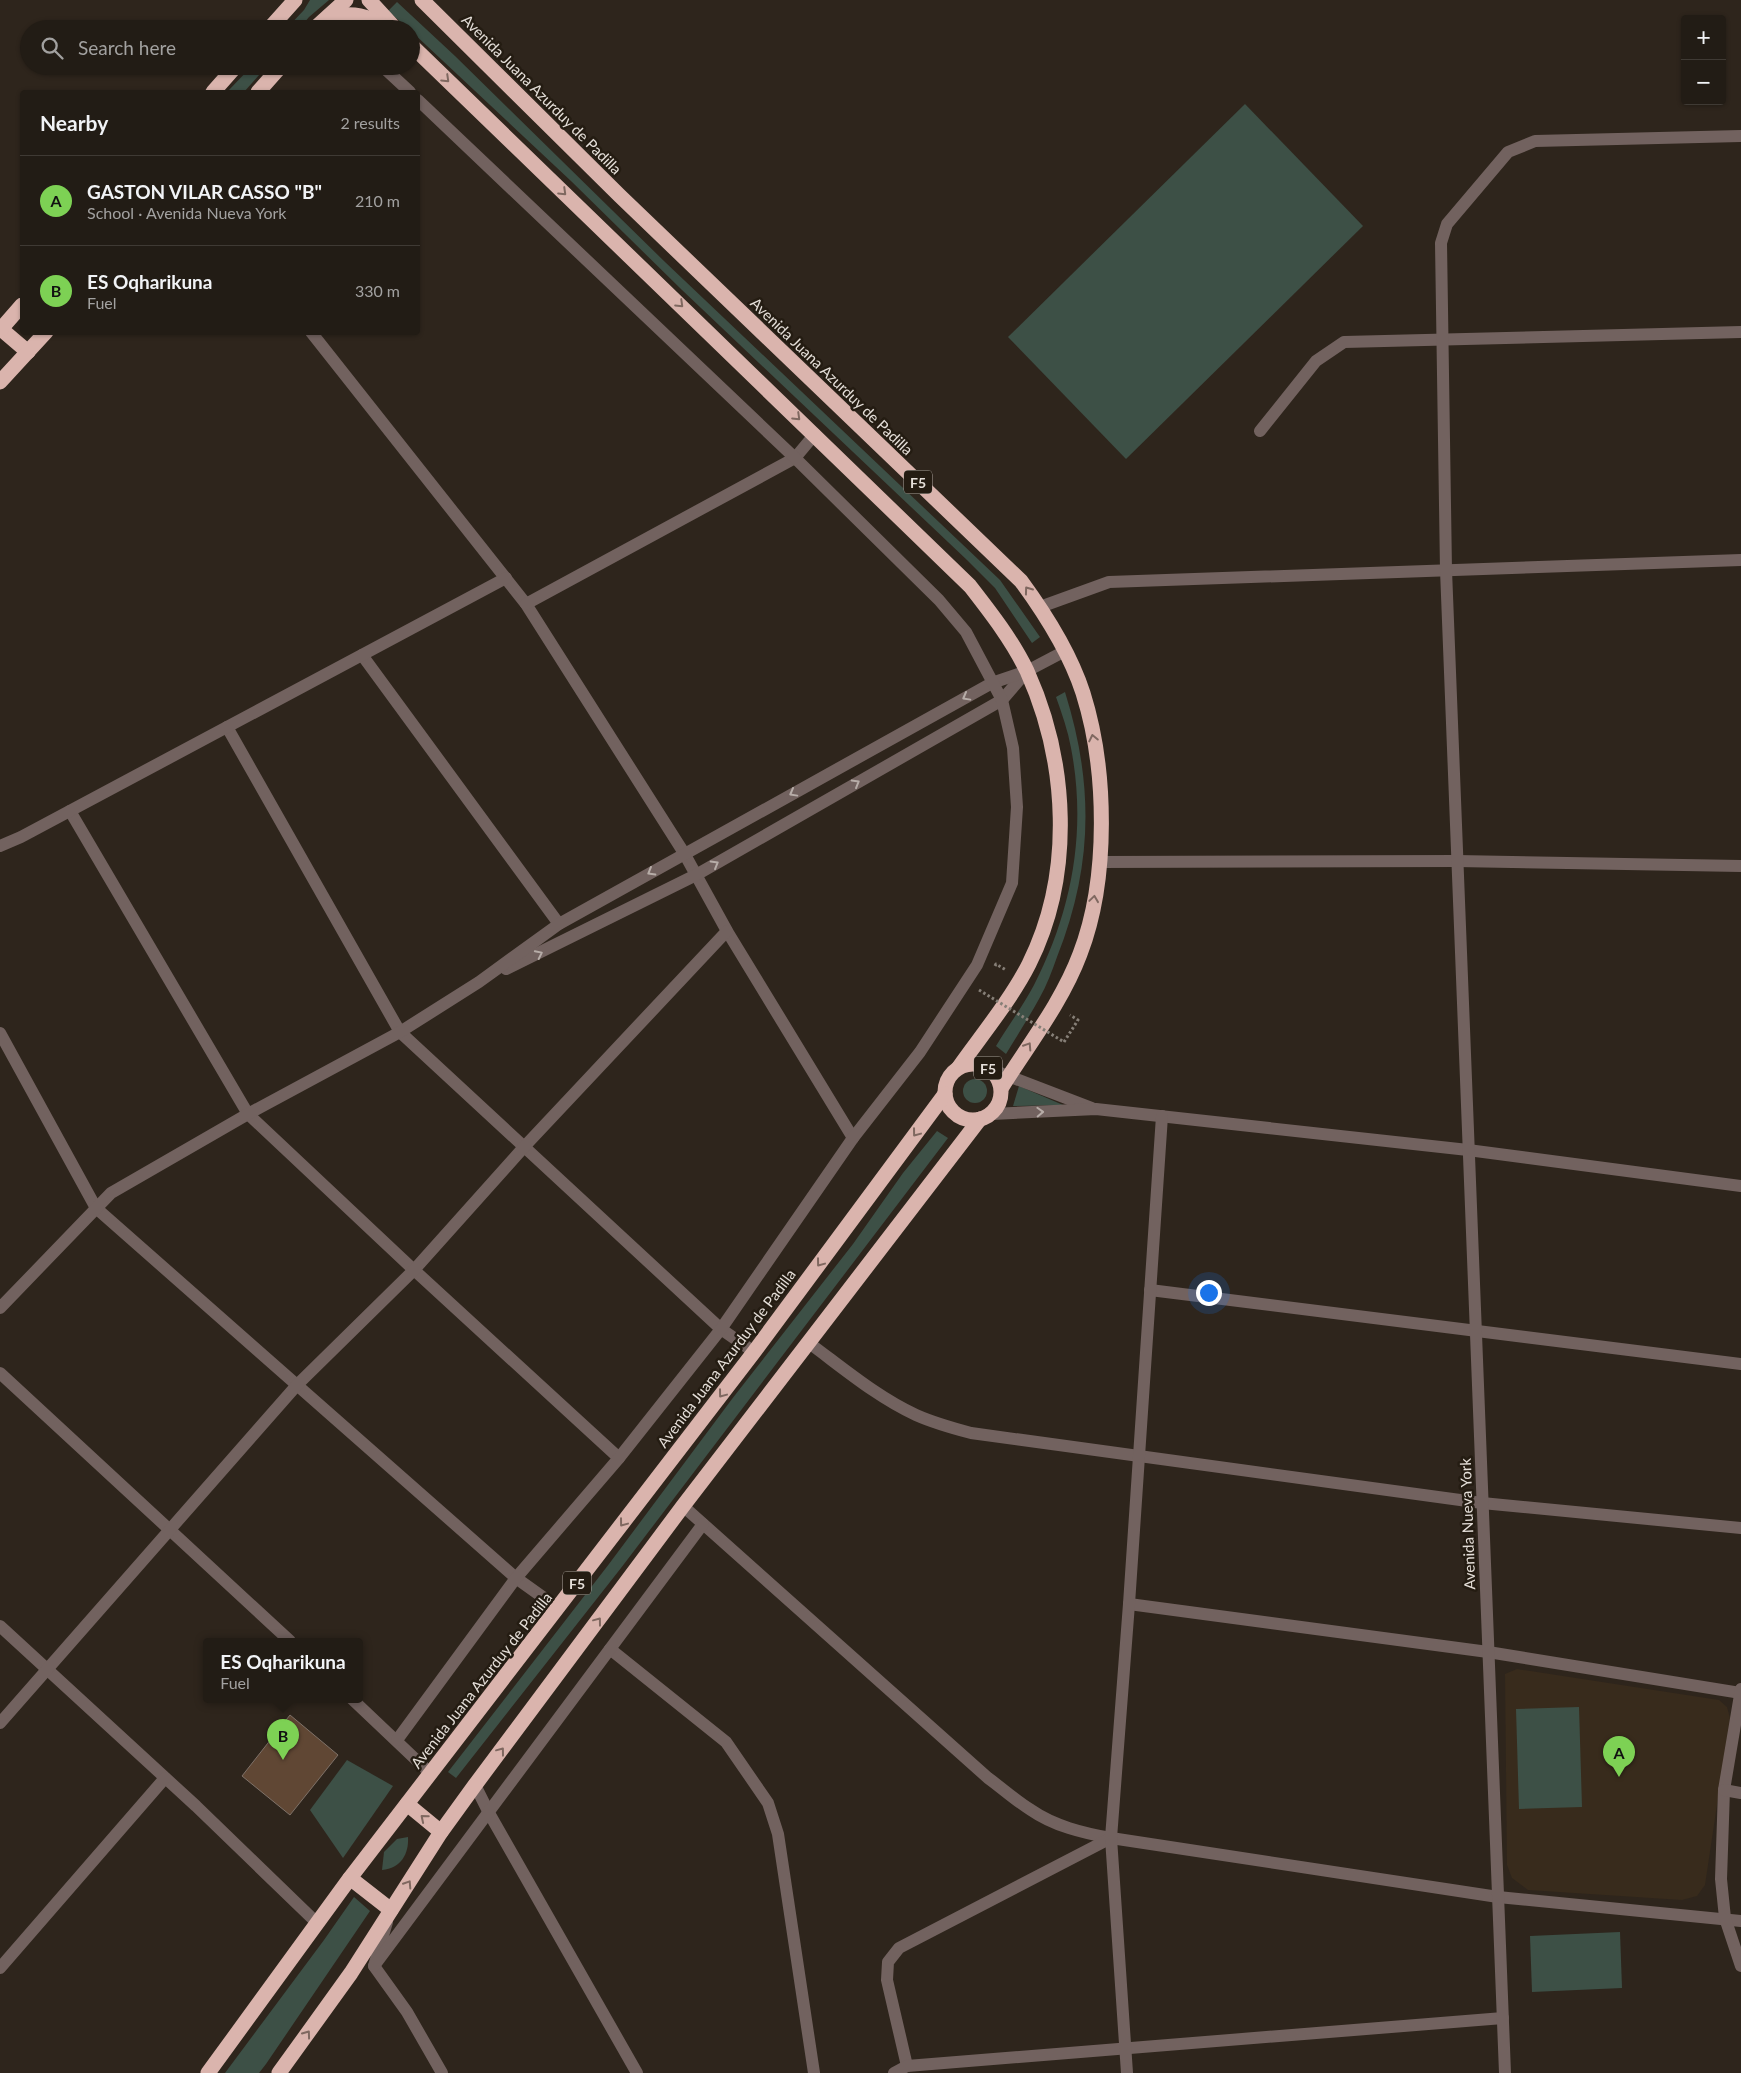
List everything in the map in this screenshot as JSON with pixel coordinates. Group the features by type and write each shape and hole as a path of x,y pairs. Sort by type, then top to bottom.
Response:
{"highway":[{"path":"278,20 295,0"},
{"path":"324,20 346,0"},
{"path":"369,0 388,20"},
{"name":"Avenida Juana Azurduy de Padilla","path":"422,0 620,196 997,556 1021,581 1040,607 1065,651 1083,693 1095,742 1101,805 1099,862 1092,914 1080,954 1054,1006 1005,1081"},
{"path":"329,16 348,14 369,17 374,20"},
{"name":"F5","path":"420,54 970,586 1001,625 1027,671 1048,732 1059,787 1060,841 1057,879 1052,905 1043,933 1029,965 959,1067 949,1077 945,1094"},
{"path":"215,90 228,75"},
{"path":"260,90 273,75"},
{"path":"20,307 1,329 28,352"},
{"path":"0,382 43,335"},
{"name":"F5","path":"279,2073 351,1973 441,1832 475,1785 809,1343 986,1116 998,1106 1005,1081 998,1078 990,1069 974,1063 959,1067"},
{"path":"945,1094 952,1110 958,1116 967,1119 986,1116"},
{"name":"Avenida Juana Azurduy de Padilla","path":"208,2073 350,1878 754,1352 945,1094"},
{"path":"407,1804 441,1832"},
{"path":"350,1878 390,1910"}],"street":[{"path":"329,16 333,20"},
{"path":"392,75 408,90"},
{"path":"397,1740 516,1578 619,1458 720,1329 854,1138 920,1052 977,965 1012,883 1017,807 1013,748 1002,700 966,632 939,600 795,458 420,102"},
{"name":"Avenida Nueva York","path":"1505,2073 1446,570 1441,243 1447,224 1508,152 1535,142 1741,136"},
{"path":"1260,431 1316,361 1344,342 1741,332"},
{"path":"313,335 526,604 684,853 727,931 854,1138"},
{"path":"526,604 795,458 815,434"},
{"path":"1040,607 1109,582 1741,560"},
{"path":"0,846 70,811 506,578"},
{"path":"0,1308 111,1193 248,1114 400,1032 479,982 558,924 992,683 1027,671 1065,651"},
{"path":"362,655 558,924"},
{"path":"479,982 696,875 1002,700 1027,671"},
{"path":"227,727 400,1032 720,1329 754,1352"},
{"path":"70,811 248,1114 414,1270 619,1458"},
{"path":"1099,862 1457,861 1741,866"},
{"path":"0,1723 297,1385 414,1270 524,1147 727,931"},
{"path":"0,1033 96,1208 516,1578 558,1608"},
{"path":"1005,1081 1096,1109"},
{"path":"986,1116 1096,1109 1468,1150 1741,1186"},
{"path":"1127,2073 1110,1838 1129,1604 1162,1116"},
{"path":"1150,1290 1741,1364"},
{"path":"809,1343 887,1399 915,1415 944,1426 971,1432 1482,1503 1741,1528"},
{"path":"0,1373 287,1638"},
{"path":"684,1506 988,1778 1031,1811 1084,1833 1498,1897 1741,1921"},
{"path":"374,1966 703,1524"},
{"path":"1129,1604 1488,1652 1741,1692 1724,1790 1721,1879 1725,1918 1741,1966"},
{"path":"0,1626 165,1778 317,1923"},
{"path":"610,1650 726,1742 768,1802 778,1834 814,2073"},
{"path":"356,1703 430,1773"},
{"path":"0,1968 165,1778"},
{"path":"475,1785 489,1813 637,2073"},
{"path":"1724,1790 1741,1793"},
{"path":"907,2066 887,1980 888,1962 899,1948 1110,1838"},
{"path":"374,1966 390,1910"},
{"path":"374,1966 407,2012 442,2073"},
{"path":"894,2073 907,2066 1126,2050 1503,2018"}],"path":[{"path":"979,990 1064,1042 1078,1020"}],"shaded area":[{"path":"1517,1669 1719,1700 1727,1707 1730,1718 1705,1885 1697,1896 1682,1900 1528,1890 1512,1878 1507,1865 1505,1674"}],"green space":[{"path":"310,0 329,0 306,20 295,20"},
{"path":"397,2 416,20 398,20 388,11"},
{"path":"420,23 665,262 1000,580 1040,637 1032,643 995,588 682,290 571,181 420,39"},
{"path":"243,75 259,75 246,90 229,90"},
{"path":"1245,104 1363,226 1126,459 1008,337"},
{"path":"1065,692 1081,760 1085,793 1083,858 1078,890 1069,923 1051,973 1039,999 1006,1054 996,1046 1030,993 1047,957 1067,899 1073,870 1077,810 1076,779 1068,735 1056,697"},
{"path":"975,1079 980,1080 986,1086 986,1096 980,1102 975,1103 970,1102 964,1096 963,1091 964,1086 970,1080"},
{"path":"1019,1086 1063,1105 1013,1106"},
{"path":"937,1131 948,1138 621,1568 456,1778 448,1772 609,1564 732,1399 853,1244 903,1173"},
{"path":"1579,1707 1582,1807 1519,1809 1516,1709"},
{"path":"347,1760 393,1786 343,1858 310,1810"},
{"path":"408,1837 407,1849 399,1863 389,1869 382,1870 384,1852 397,1839"},
{"path":"354,1897 370,1911 266,2064 259,2073 225,2073 324,1940"},
{"path":"1620,1932 1622,1988 1532,1992 1530,1936"}],"building":[{"path":"290,1715 338,1755 290,1815 242,1776"}],"place":[{"name":"ES Oqharikuna","path":"283,1760"},
{"name":"GASTON VILAR CASSO \"B\"","path":"1619,1777"}]}
